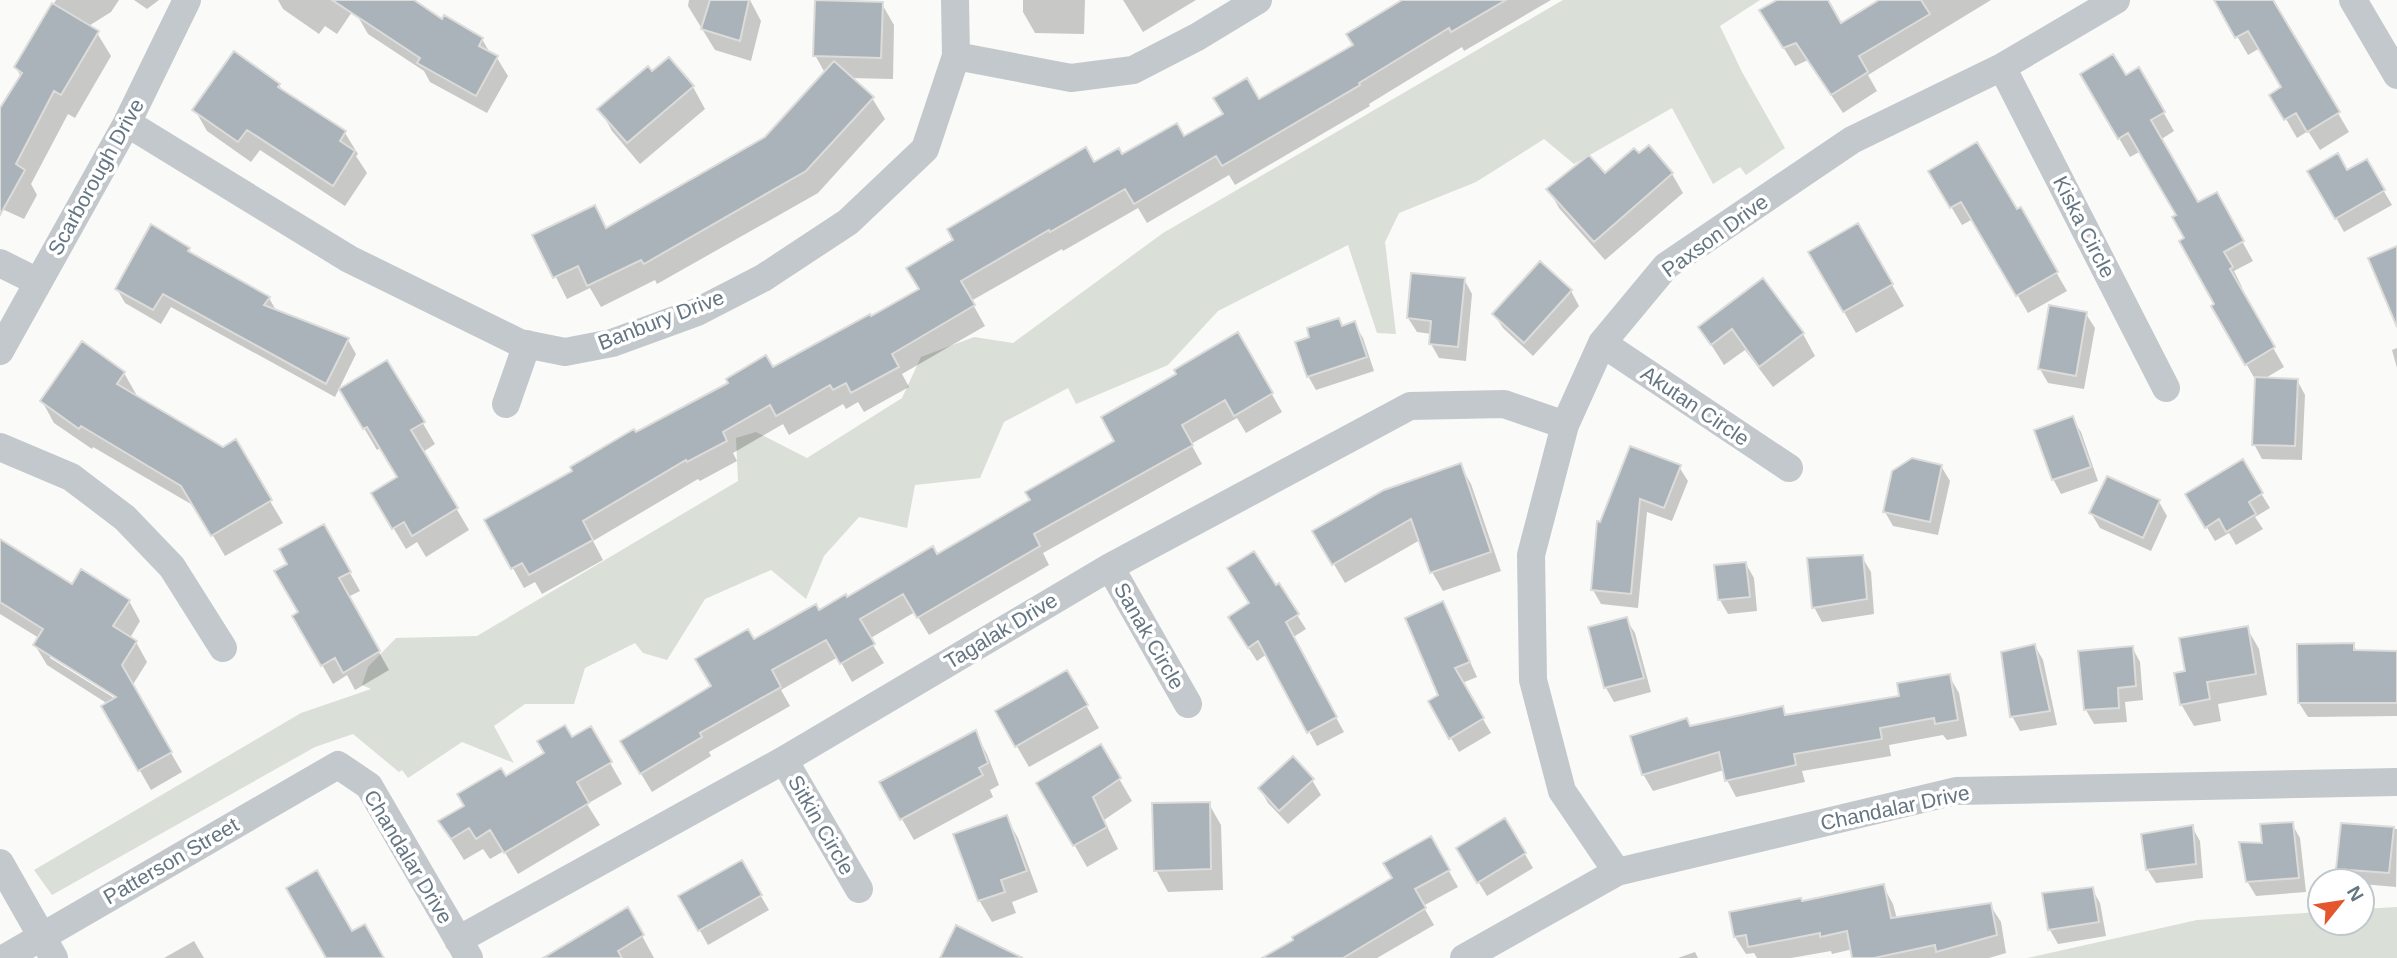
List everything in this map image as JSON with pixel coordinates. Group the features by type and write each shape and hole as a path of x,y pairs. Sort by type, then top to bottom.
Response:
{"street":[{"name":"Scarborough Drive","path":"0,351 127,123 187,0"},
{"name":"Banbury Drive","path":"127,123 349,259 527,344 565,352 612,344 697,312 763,278 848,222 925,149 956,55 955,0"},
{"path":"956,55 1071,78 1133,70 1197,37 1258,0"},
{"name":"Paxson Drive","path":"1617,872 1562,792 1533,680 1531,555 1565,425 1602,342 1665,266 1852,140 2002,67 2116,0"},
{"path":"2353,0 2397,75"},
{"name":"Kiska Circle","path":"2002,67 2166,388"},
{"path":"0,263 38,282"},
{"name":"Akutan Circle","path":"1602,342 1789,468"},
{"path":"506,404 527,344"},
{"name":"Tagalak Drive","path":"463,949 1110,567 1410,406 1504,404 1565,425"},
{"path":"0,447 71,477 125,518 172,567 223,648"},
{"name":"Sanak Circle","path":"1110,567 1188,704"},
{"name":"Sitkin Circle","path":"784,761 859,889"},
{"name":"Chandalar Drive","path":"338,765 369,786 463,949"},
{"name":"Patterson Street","path":"5,958 48,947 338,765"},
{"name":"Chandalar Drive","path":"1464,958 1617,872 1956,791 2397,782"},
{"path":"0,863 48,947"}],"shaded area":[{"path":"1563,0 1760,0 1720,26 1742,72 1785,148 1746,175 1740,167 1713,184 1672,108 1574,164 1544,139 1476,182 1399,213 1385,242 1396,334 1377,333 1348,245 1218,311 1168,365 1076,404 1068,388 1004,422 980,478 915,485 907,528 859,517 824,556 806,599 771,570 705,599 667,660 643,653 635,643 585,668 574,704 525,704 494,726 514,763 462,742 408,778 402,770 399,772 353,734 315,747 52,895 34,870 301,713 371,689 362,685 368,667 396,638 477,636 738,481 736,438 756,432 807,458 902,398 921,357 974,337 1013,343 1163,233"},
{"path":"2397,907 2397,958 2027,958 2197,920 2306,913 2306,937 2376,937 2376,908"}],"building":[{"path":"332,0 414,0 442,19 444,15 483,38 479,46 498,56 476,96 417,63 420,58"},
{"path":"710,0 749,0 740,41 701,29"},
{"path":"815,0 883,2 881,58 813,56"},
{"path":"1402,0 1506,0 1451,32 1449,28 1359,83 1360,85 1222,166 1216,156 1134,204 1125,189 1050,232 1049,230 961,281 975,305 892,354 899,367 851,393 846,383 833,390 830,385 776,416 770,405 723,432 727,441 687,462 686,460 583,521 593,540 529,575 522,563 511,569 484,520 572,471 570,467 634,429 636,432 728,383 726,379 766,355 773,367 919,289 906,268 953,240 947,229 1086,147 1094,162 1119,148 1122,154 1177,123 1184,136 1223,114 1213,98 1247,78 1259,99 1353,45 1346,34"},
{"path":"1777,0 1828,0 1841,23 1879,0 1921,0 1930,14 1859,56 1868,72 1831,95 1796,43 1783,48 1759,10"},
{"path":"2214,0 2273,0 2340,112 2307,132 2296,113 2284,120 2269,95 2281,87 2248,31 2235,38"},
{"path":"52,3 99,31 61,95 54,91 16,164 25,170 0,215 0,108 22,73 14,67"},
{"path":"234,51 280,84 278,87 346,131 340,141 355,151 333,186 247,130 238,142 192,110"},
{"path":"2113,54 2126,75 2139,67 2165,112 2151,120 2198,202 2217,192 2244,241 2224,252 2233,267 2230,269 2275,347 2245,365 2211,306 2214,304 2179,241 2184,238 2172,217 2176,215 2128,133 2118,139 2080,74"},
{"path":"669,57 694,86 627,143 597,109 648,66 652,71"},
{"path":"834,61 874,97 806,171 644,264 641,260 587,286 578,266 553,278 532,235 595,205 606,228 765,137"},
{"path":"1977,142 2017,209 2021,207 2058,272 2016,296 1961,202 1950,208 1928,171"},
{"path":"1649,145 1673,173 1594,242 1546,189 1589,155 1605,173 1634,148 1639,153"},
{"path":"2338,153 2347,170 2367,159 2385,190 2335,219 2307,171"},
{"path":"1858,223 1893,284 1843,312 1808,252"},
{"path":"151,224 190,248 188,251 270,297 264,305 349,338 326,384 163,294 153,310 115,289"},
{"path":"2397,246 2397,327 2368,258"},
{"path":"1540,261 1572,290 1524,343 1492,314"},
{"path":"1411,273 1465,278 1458,347 1429,344 1431,321 1407,318"},
{"path":"1763,278 1804,333 1759,367 1732,329 1711,345 1698,327"},
{"path":"2049,305 2087,312 2076,376 2038,369"},
{"path":"1339,318 1342,326 1355,321 1367,357 1307,377 1295,342 1309,337 1307,328"},
{"path":"1238,332 1273,393 1234,416 1225,400 1182,425 1193,445 1034,534 1040,546 917,618 903,594 860,619 875,644 840,664 826,640 772,670 781,687 700,733 702,737 640,774 620,741 711,686 695,659 748,629 754,639 816,604 819,610 846,594 847,597 933,546 937,554 1030,500 1025,492 1114,441 1101,417 1176,374 1174,370"},
{"path":"82,341 125,372 117,384 223,447 236,439 272,500 211,536 181,486 81,426 79,429 40,401"},
{"path":"387,360 425,422 411,430 458,508 412,536 404,522 392,529 371,493 397,477 367,427 363,429 339,389"},
{"path":"2255,377 2298,379 2295,446 2252,445"},
{"path":"2073,416 2091,467 2052,480 2034,430"},
{"path":"1630,446 1681,465 1664,508 1640,499 1631,594 1591,590 1597,521 1600,522"},
{"path":"1912,458 1942,465 1930,522 1883,512 1892,471"},
{"path":"2243,459 2263,493 2249,502 2256,514 2226,532 2219,519 2205,528 2185,494"},
{"path":"1461,463 1491,552 1430,573 1411,519 1332,565 1312,531 1384,490"},
{"path":"2107,476 2160,500 2143,538 2089,513"},
{"path":"324,524 351,572 339,578 380,651 343,673 335,658 321,666 292,616 298,612 274,571 287,564 279,549"},
{"path":"0,539 72,584 81,569 130,600 113,626 137,641 122,665 172,752 138,771 101,706 116,697 33,645 43,629 0,602"},
{"path":"1254,551 1299,614 1286,622 1337,717 1307,733 1258,641 1248,648 1228,617 1249,603 1227,568"},
{"path":"1863,555 1867,599 1812,608 1807,558"},
{"path":"1746,562 1750,597 1718,600 1714,565"},
{"path":"1443,601 1470,662 1455,668 1484,718 1449,739 1428,701 1438,695 1405,618"},
{"path":"1627,617 1644,678 1604,688 1588,627"},
{"path":"2248,626 2256,674 2207,682 2210,699 2180,705 2174,673 2185,671 2179,638"},
{"path":"2354,643 2354,650 2397,651 2397,703 2298,703 2297,644"},
{"path":"2035,644 2050,711 2010,717 2001,652"},
{"path":"2133,646 2136,686 2118,688 2119,708 2084,710 2078,651"},
{"path":"1067,670 1088,705 1015,747 995,711"},
{"path":"1950,674 1958,720 1935,724 1934,718 1880,728 1882,739 1794,754 1796,765 1725,781 1719,752 1642,775 1630,736 1687,718 1690,726 1783,706 1785,715 1899,696 1897,683"},
{"path":"565,725 572,737 591,726 612,762 577,782 589,803 504,853 490,830 476,839 469,828 451,839 438,821 464,806 457,794 501,768 506,776 544,753 537,741"},
{"path":"976,730 988,763 979,768 983,775 900,820 879,782"},
{"path":"1101,744 1121,778 1093,797 1107,827 1073,846 1036,783"},
{"path":"1293,756 1314,779 1279,811 1258,788"},
{"path":"1210,802 1211,869 1154,871 1152,803"},
{"path":"1007,815 1027,871 1001,880 1005,892 978,901 953,834"},
{"path":"1505,818 1526,853 1477,883 1456,848"},
{"path":"2293,822 2299,878 2246,882 2239,842 2262,843 2260,824"},
{"path":"2341,823 2394,827 2389,873 2376,872 2376,867 2336,867"},
{"path":"2193,825 2196,864 2146,870 2141,834"},
{"path":"1431,836 1450,870 1415,889 1426,908 1343,958 1262,958 1293,940 1292,937 1392,878 1383,863"},
{"path":"742,860 762,895 698,931 678,896"},
{"path":"317,870 352,931 365,924 384,958 326,958 286,888"},
{"path":"1884,884 1891,918 1991,903 1997,935 1936,952 1935,945 1874,958 1852,958 1847,931 1820,937 1820,933 1748,947 1746,935 1734,937 1729,912 1801,898 1802,901"},
{"path":"2093,887 2099,922 2048,930 2042,893"},
{"path":"628,907 644,935 618,951 622,958 543,958"},
{"path":"956,925 1023,958 940,958"}]}
